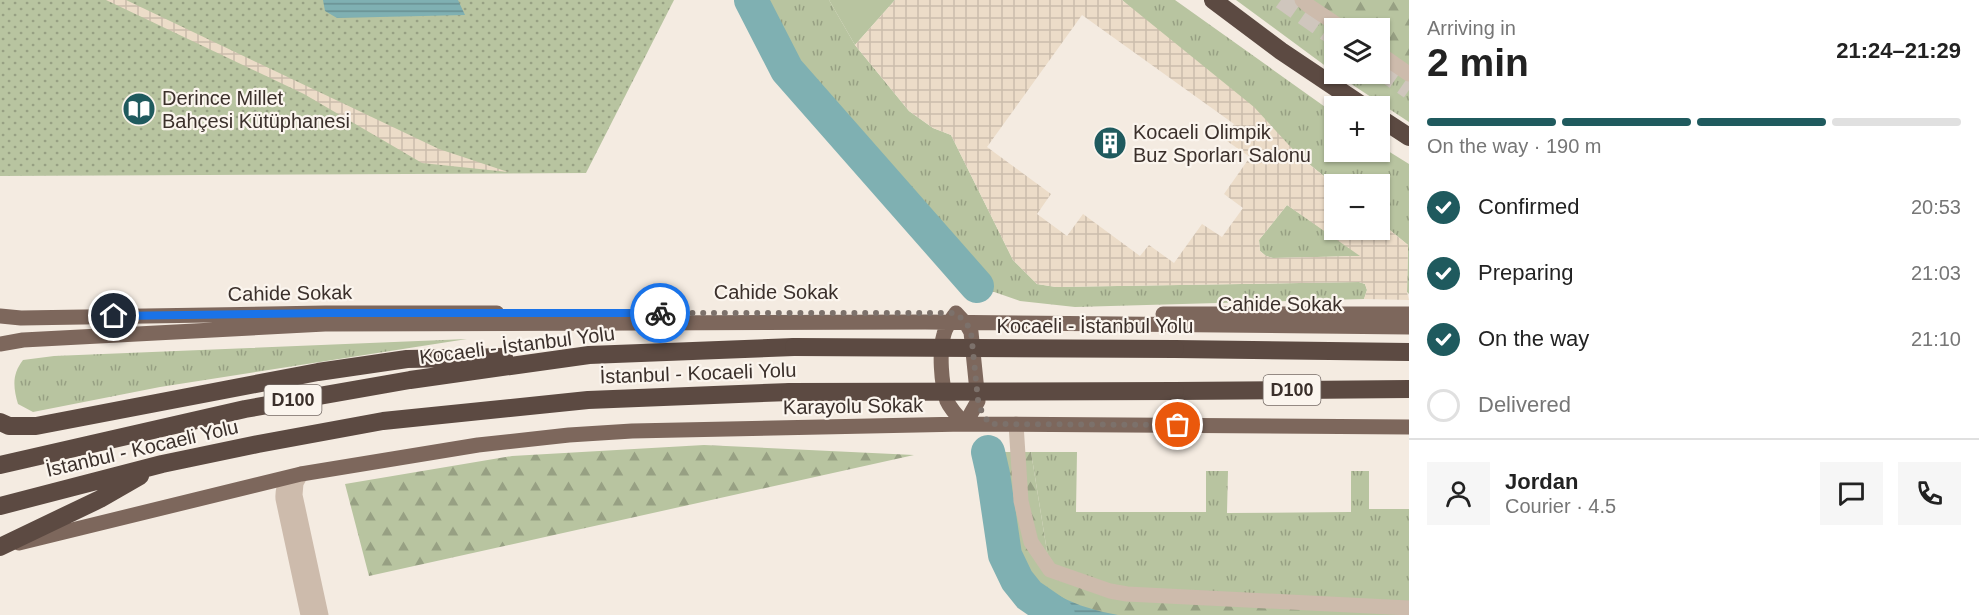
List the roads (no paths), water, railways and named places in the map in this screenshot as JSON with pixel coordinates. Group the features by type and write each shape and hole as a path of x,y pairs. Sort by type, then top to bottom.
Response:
{"highway":[{"path":"1213,0 1281,51 1348,96"},
{"path":"1390,125 1409,137"},
{"name":"Kocaeli - İstanbul Yolu","path":"0,465 246,408 410,380 589,355 794,347 1409,352"},
{"path":"0,422 9,426 36,426 318,372 407,359 589,355"},
{"name":"İstanbul - Kocaeli Yolu","path":"0,506 162,464 383,421 588,400 790,392 1409,389"},
{"path":"0,547 100,499 162,464"}],"main road":[{"name":"Cahide Sokak","path":"0,316 21,318 325,313 957,325 1409,314"},
{"name":"Cahide Sokak","path":"0,344 23,340 325,324 925,322 957,325 989,323 1409,327"},
{"path":"957,325 942,344 943,383 947,401 965,424 978,400"},
{"path":"957,325 980,408 989,424"},
{"path":"935,425 947,401"},
{"name":"Karayolu Sokak","path":"0,547 301,474 478,445 568,435 632,431 965,424 1409,427"}],"street":[{"path":"1302,0 1327,18"},
{"path":"1390,61 1409,74"},
{"path":"1016,424 1022,501 1031,542 1050,570 1110,591 1127,594 1409,608"},
{"path":"301,474 288,481 282,492 308,615"},
{"path":"301,474 296,483 295,495 321,615"},
{"path":"239,488 267,490 283,499"}],"water":[{"path":"323,0 458,0 465,15 337,18 325,11"},
{"path":"988,452 1000,452 1011,537 1015,552 1023,566 1045,587 1059,596 1088,608 1118,615 1047,615 1052,612 1018,581 1011,569 1001,537"}],"waterway":[{"path":"751,0 787,70 977,286"},
{"path":"988,452 1005,555 1017,580 1029,595 1058,615"}],"tunnel":[{"path":"1281,0 1324,30"},
{"path":"1390,77 1409,90"}],"place":[{"name":"Derince Millet Bahçesi Kütüphanesi","path":"139,109"},
{"name":"Kocaeli Olimpik Buz Sporları Salonu","path":"1110,143"}]}
